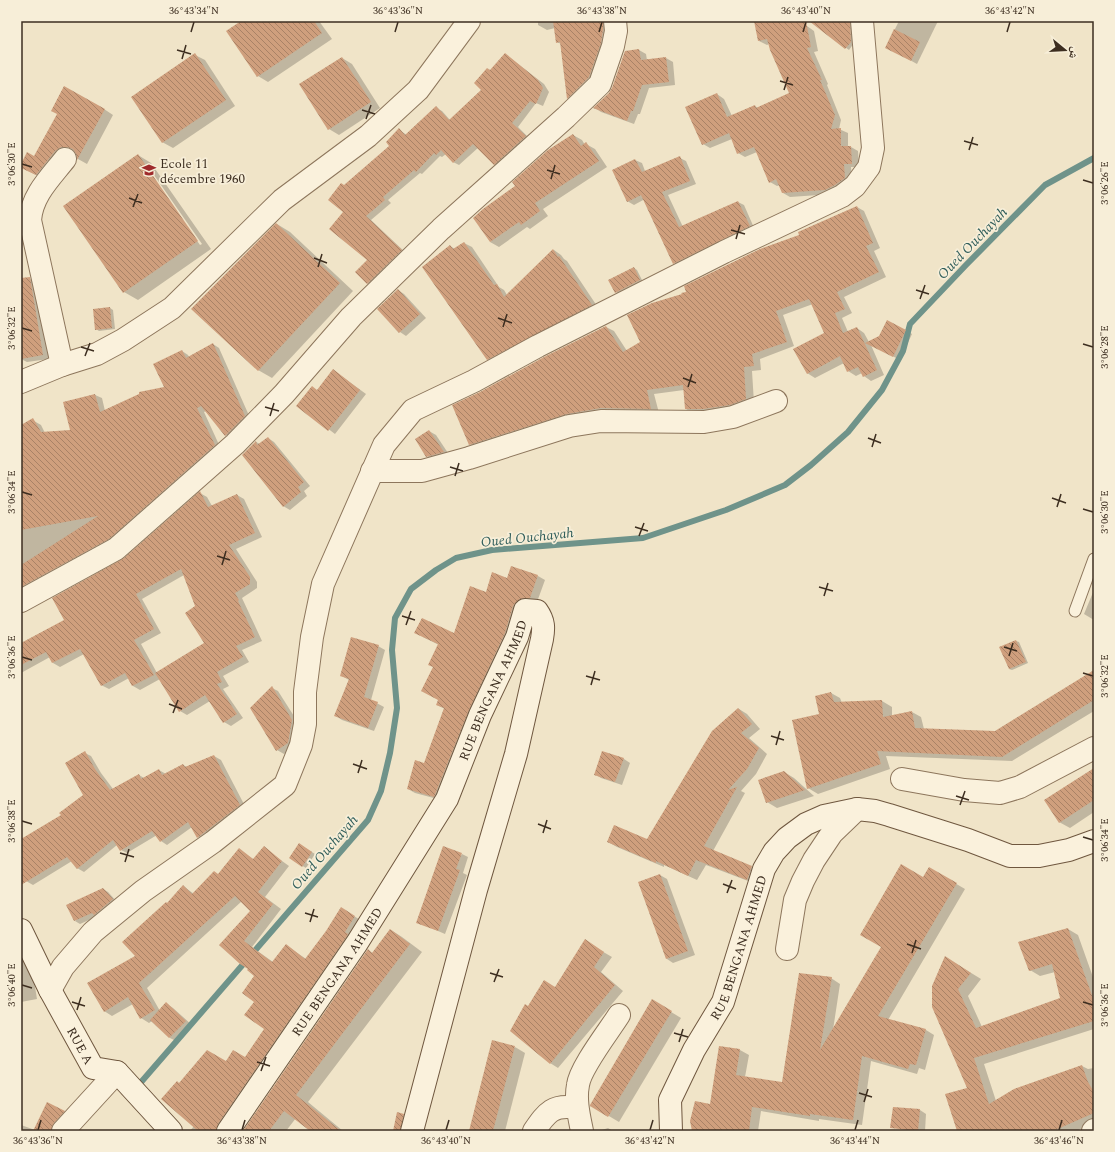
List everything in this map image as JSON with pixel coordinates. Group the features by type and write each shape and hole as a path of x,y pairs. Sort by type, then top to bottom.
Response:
{"street":[{"path":"21,382 62,365 97,354 123,340 172,308 282,200 368,136 418,90 469,21"},
{"path":"21,601 116,549 234,444 284,394 351,317 442,229 566,117 600,84 613,46 616,31 615,21"},
{"path":"50,990 64,967 93,932 143,891 213,842 285,785 301,745 305,724 305,692 312,637 323,584 384,444 413,410 474,382 538,346 724,252 842,196 855,186 869,167 874,148 862,21"},
{"path":"62,365 30,220 31,209 38,192 65,159"},
{"path":"372,471 422,471 469,458 569,426 600,421 704,422 732,418 776,401"},
{"name":"RUE BENGANA AHMED","path":"228,1131 358,943 448,799 480,715 517,638 526,610 537,611 542,618 544,629 516,754 476,890 412,1131"},
{"path":"902,779 964,790 1000,793 1020,787 1094,748"},
{"path":"787,949 795,900 803,881 814,860 832,833 857,810"},
{"name":"RUE BENGANA AHMED","path":"670,1131 670,1100 694,1050 723,1002 764,869 774,852 786,838 806,824 824,816 857,810 875,811 968,840 1010,856 1039,856 1070,850 1094,841"},
{"name":"RUE A","path":"21,930 50,990 94,1068 117,1072"},
{"path":"582,1131 578,1108 578,1084 582,1072 619,1015"},
{"path":"63,1131 117,1072 171,1131"},
{"path":"534,1131 545,1115 557,1108 578,1108"}],"lane":[{"path":"1075,611 1094,559"}],"building":[{"path":"241,21 314,21 322,33 257,77 226,31"},
{"path":"553,21 603,21 601,43 589,77 567,99 560,42 556,43"},
{"path":"754,21 806,21 811,47 807,48 822,80 820,80 835,115 831,129 841,128 841,146 851,146 852,164 844,164 845,178 825,190 782,193 776,179 769,183 754,147 737,154 729,133 702,145 685,107 717,93 727,117 755,105 756,108 789,93 770,50 767,39 758,41"},
{"path":"809,21 850,21 851,42 845,49"},
{"path":"894,29 920,42 911,61 885,48"},
{"path":"639,49 641,60 666,57 669,82 642,85 633,111 631,111 627,121 593,108 609,93 612,88 625,51"},
{"path":"195,53 226,100 162,143 131,97"},
{"path":"505,53 538,80 543,88 536,104 530,101 512,123 526,136 494,165 473,144 453,163 441,150 436,155 434,153 416,172 414,170 383,197 385,200 366,216 402,250 367,284 355,272 367,260 329,229 343,212 328,200 341,183 344,185 389,146 386,142 399,128 405,135 436,106 449,120 481,90 474,83 487,68 490,70"},
{"path":"342,57 371,102 328,130 299,84"},
{"path":"64,86 105,109 77,160 73,149 61,147 55,151 36,175 21,168 21,164 27,152 34,156 57,114 51,111"},
{"path":"573,134 581,146 586,142 599,161 535,203 540,211 521,225 519,222 490,242 473,218 515,186 512,182 548,150"},
{"path":"138,154 198,241 123,293 63,206"},
{"path":"680,156 690,181 662,192 679,227 738,201 750,226 673,264 641,195 627,202 612,170 635,159 642,172"},
{"path":"857,206 873,243 866,246 879,272 837,292 845,309 835,313 843,333 857,327 877,370 863,377 858,367 847,372 840,356 807,374 793,349 824,333 809,299 776,311 787,342 752,354 754,366 744,367 746,399 730,405 703,409 685,409 683,385 647,390 651,409 601,408 567,414 469,445 452,405 480,392 544,357 606,326 623,352 640,342 627,315 652,303 682,294 681,293 686,292 684,286 760,249 799,235 798,232"},
{"path":"276,223 340,283 258,371 191,309"},
{"path":"464,242 494,285 497,284 504,297 553,249 592,305 487,360 422,267 450,245 453,249"},
{"path":"634,267 640,280 615,293 608,280"},
{"path":"30,277 43,355 21,359 21,278"},
{"path":"398,289 420,314 399,333 377,309"},
{"path":"110,307 112,328 95,330 93,309"},
{"path":"887,320 906,330 893,357 865,343 879,336"},
{"path":"213,343 245,416 225,436 201,406 197,408 215,445 109,539 21,587 21,565 98,516 21,530 21,425 33,418 41,432 70,430 63,402 95,394 100,412 139,394 139,392 164,387 153,364 182,350 186,358"},
{"path":"333,369 360,390 328,431 296,406 312,386 317,390"},
{"path":"429,430 444,452 426,457 415,439"},
{"path":"268,437 304,482 298,487 301,492 283,507 242,455 256,441 257,445"},
{"path":"200,491 208,507 237,494 255,533 229,545 250,577 250,584 235,593 255,637 236,646 243,657 217,672 222,682 217,684 237,714 223,723 205,695 179,712 155,673 204,643 185,613 195,606 181,569 136,594 154,629 134,640 154,675 132,686 125,673 101,686 80,649 52,663 46,652 21,665 21,643 64,620 52,598 124,558"},
{"path":"511,566 538,575 530,598 520,599 513,606 505,633 469,710 434,797 407,789 415,760 424,763 444,708 436,705 438,700 421,691 433,667 428,665 438,644 414,633 422,618 454,633 470,586 486,592 492,572 507,578"},
{"path":"351,637 379,645 364,697 378,702 368,728 334,716 349,679 340,676"},
{"path":"1016,640 1026,662 1009,669 999,647"},
{"path":"1094,670 1094,700 1002,757 877,751 881,764 807,789 792,720 819,714 815,696 831,692 834,702 882,700 883,717 912,711 915,728 995,731"},
{"path":"272,686 292,720 288,743 276,751 250,708"},
{"path":"738,708 752,724 741,733 759,748 747,769 728,790 737,787 704,846 752,866 747,880 696,860 688,876 656,861 656,863 607,842 614,825 647,839 712,731"},
{"path":"85,751 95,769 110,790 139,774 141,779 159,769 162,775 183,764 185,767 214,755 240,805 197,838 188,822 160,842 152,831 120,851 113,840 77,869 67,857 21,885 21,839 61,815 59,813 83,795 65,763"},
{"path":"602,751 624,758 615,782 594,775"},
{"path":"1094,768 1094,800 1059,823 1044,800"},
{"path":"784,771 805,790 766,803 758,780"},
{"path":"299,843 312,852 302,867 289,858"},
{"path":"264,846 282,861 258,892 273,904 244,941 272,962 286,944 305,959 326,931 341,907 355,916 345,932 348,934 347,936 218,1124 216,1131 198,1131 161,1099 177,1081 179,1083 207,1050 226,1061 233,1050 245,1057 264,1029 244,1015 254,1002 242,993 254,976 247,970 248,969 240,964 219,945 250,911 235,896 139,983 155,1010 140,1019 128,997 104,1012 87,983 135,956 122,942 166,902 167,903 183,885 192,894 214,871 218,874 239,848 253,859"},
{"path":"443,846 462,853 456,869 460,870 438,931 416,923"},
{"path":"901,864 923,877 929,867 957,883 878,1016 926,1029 916,1065 910,1064 908,1069 862,1056 853,1120 810,1114 810,1116 752,1107 749,1131 692,1131 690,1121 695,1101 710,1104 719,1046 740,1049 736,1075 782,1082 799,973 832,977 820,1050 881,947 860,935"},
{"path":"660,874 688,951 666,959 638,882"},
{"path":"103,888 113,899 94,915 92,913 74,921 66,905"},
{"path":"1068,928 1094,1001 1094,1021 974,1058 989,1104 1014,1089 1082,1065 1088,1082 1094,1092 1094,1113 1053,1131 957,1131 945,1094 967,1088 932,1007 932,986 945,956 971,973 958,989 976,1028 1060,998 1052,964 1029,971 1018,942"},
{"path":"390,929 410,944 296,1095 341,1131 310,1131 284,1111 269,1131 243,1131 368,949 372,953"},
{"path":"585,939 604,952 594,967 615,985 550,1064 510,1031 525,1004 528,1006 544,980 555,987"},
{"path":"652,999 672,1011 608,1117 590,1105"},
{"path":"166,1002 186,1021 169,1038 150,1020"},
{"path":"492,1040 515,1046 493,1131 469,1131"},
{"path":"47,1102 65,1111 54,1123 51,1131 33,1131"},
{"path":"893,1107 920,1109 918,1131 890,1128"},
{"path":"397,1112 404,1114 400,1131 393,1131"}],"waterway":[{"name":"Oued Ouchayah","path":"136,1088 368,820 381,791 390,753 397,708 392,650 395,618 411,589 436,570 456,558 492,550 643,538 726,510 785,485 811,465 848,432 882,390 903,351 910,324 1045,185 1094,158"}],"place":[{"name":"Ecole 11 décembre 1960","path":"149,170"}]}
